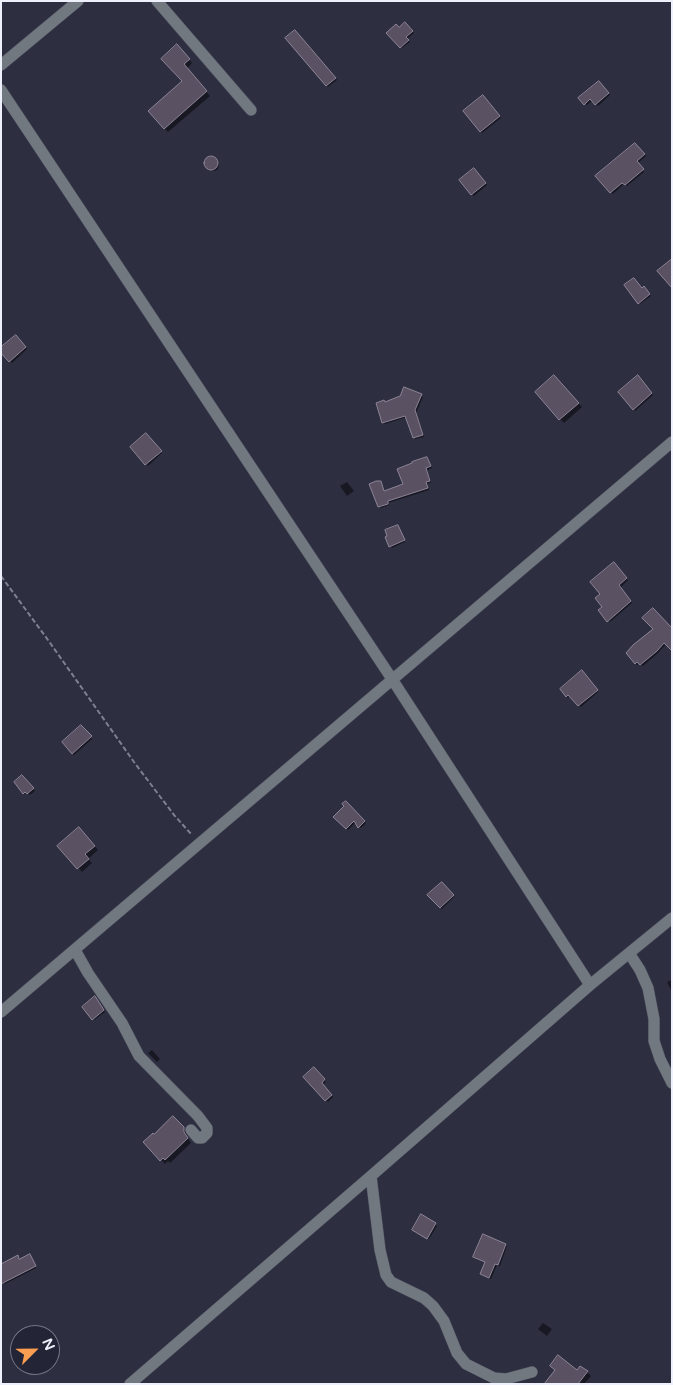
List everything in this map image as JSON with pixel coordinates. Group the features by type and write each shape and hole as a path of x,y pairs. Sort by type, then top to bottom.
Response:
{"street":[{"path":"1,65 78,1"},
{"path":"157,1 251,110"},
{"path":"1,90 392,679 590,985"},
{"path":"1,1012 672,442"},
{"path":"130,1384 590,985 672,918"},
{"path":"75,950 88,973 122,1023 139,1056 198,1116 207,1128 207,1133 202,1138 198,1138 191,1130"},
{"path":"630,953 648,988 654,1019 654,1041 660,1059 672,1083"},
{"path":"372,1176 380,1250 386,1274 391,1282 424,1298 434,1306 444,1321 457,1353 466,1364 494,1378 500,1379 532,1372"}],"path":[{"path":"1,576 134,762 174,815 202,843"}],"building":[{"path":"405,22 413,31 406,37 409,40 400,48 386,33 396,24 399,27"},
{"path":"295,30 336,78 326,86 285,38"},
{"path":"177,44 190,59 184,64 207,91 164,129 148,111 182,81 161,59"},
{"path":"599,81 609,93 595,105 590,99 584,105 578,98"},
{"path":"483,95 500,116 480,132 463,111"},
{"path":"635,143 645,154 637,161 644,169 625,185 622,183 610,193 595,176"},
{"path":"211,156 216,158 218,163 216,168 211,170 206,168 204,163 206,158"},
{"path":"474,168 486,183 471,195 459,180"},
{"path":"672,259 672,288 657,271"},
{"path":"634,278 650,294 638,304 624,285"},
{"path":"16,335 26,347 9,362 1,353 1,347"},
{"path":"554,375 579,403 559,420 535,392"},
{"path":"638,375 652,393 633,410 618,392"},
{"path":"404,387 422,394 415,410 423,435 413,438 405,416 382,423 376,403 384,400 385,402 400,396"},
{"path":"146,433 162,451 145,465 130,447"},
{"path":"427,457 431,466 426,468 430,481 426,482 428,488 388,501 388,504 378,507 369,484 381,481 384,491 403,484 397,469"},
{"path":"398,525 405,540 389,547 385,537 387,536 385,530"},
{"path":"614,562 627,578 619,585 631,601 607,622 598,610 602,607 595,598 600,594 590,582"},
{"path":"653,608 672,628 672,651 664,643 640,665 637,662 635,664 626,653 653,629 642,618"},
{"path":"582,670 598,690 578,706 568,695 566,697 560,689"},
{"path":"81,725 92,736 72,754 62,742"},
{"path":"22,775 34,788 27,794 25,792 23,794 14,782"},
{"path":"346,801 365,821 358,828 354,821 346,829 333,817 344,806 342,804"},
{"path":"79,827 95,846 85,854 89,859 77,869 57,846"},
{"path":"442,882 454,895 440,908 427,895"},
{"path":"95,996 104,1010 92,1020 82,1007"},
{"path":"314,1067 325,1079 322,1083 332,1095 325,1101 303,1077"},
{"path":"173,1116 184,1127 184,1132 188,1138 165,1160 163,1158 160,1161 143,1142"},
{"path":"421,1214 436,1223 427,1239 412,1230"},
{"path":"483,1234 506,1244 498,1265 495,1264 489,1278 480,1274 485,1262 473,1257"},
{"path":"30,1254 36,1266 1,1284 1,1264 18,1255 19,1259"},
{"path":"558,1355 577,1370 580,1366 588,1371 578,1384 544,1384 555,1370 550,1366"}]}
